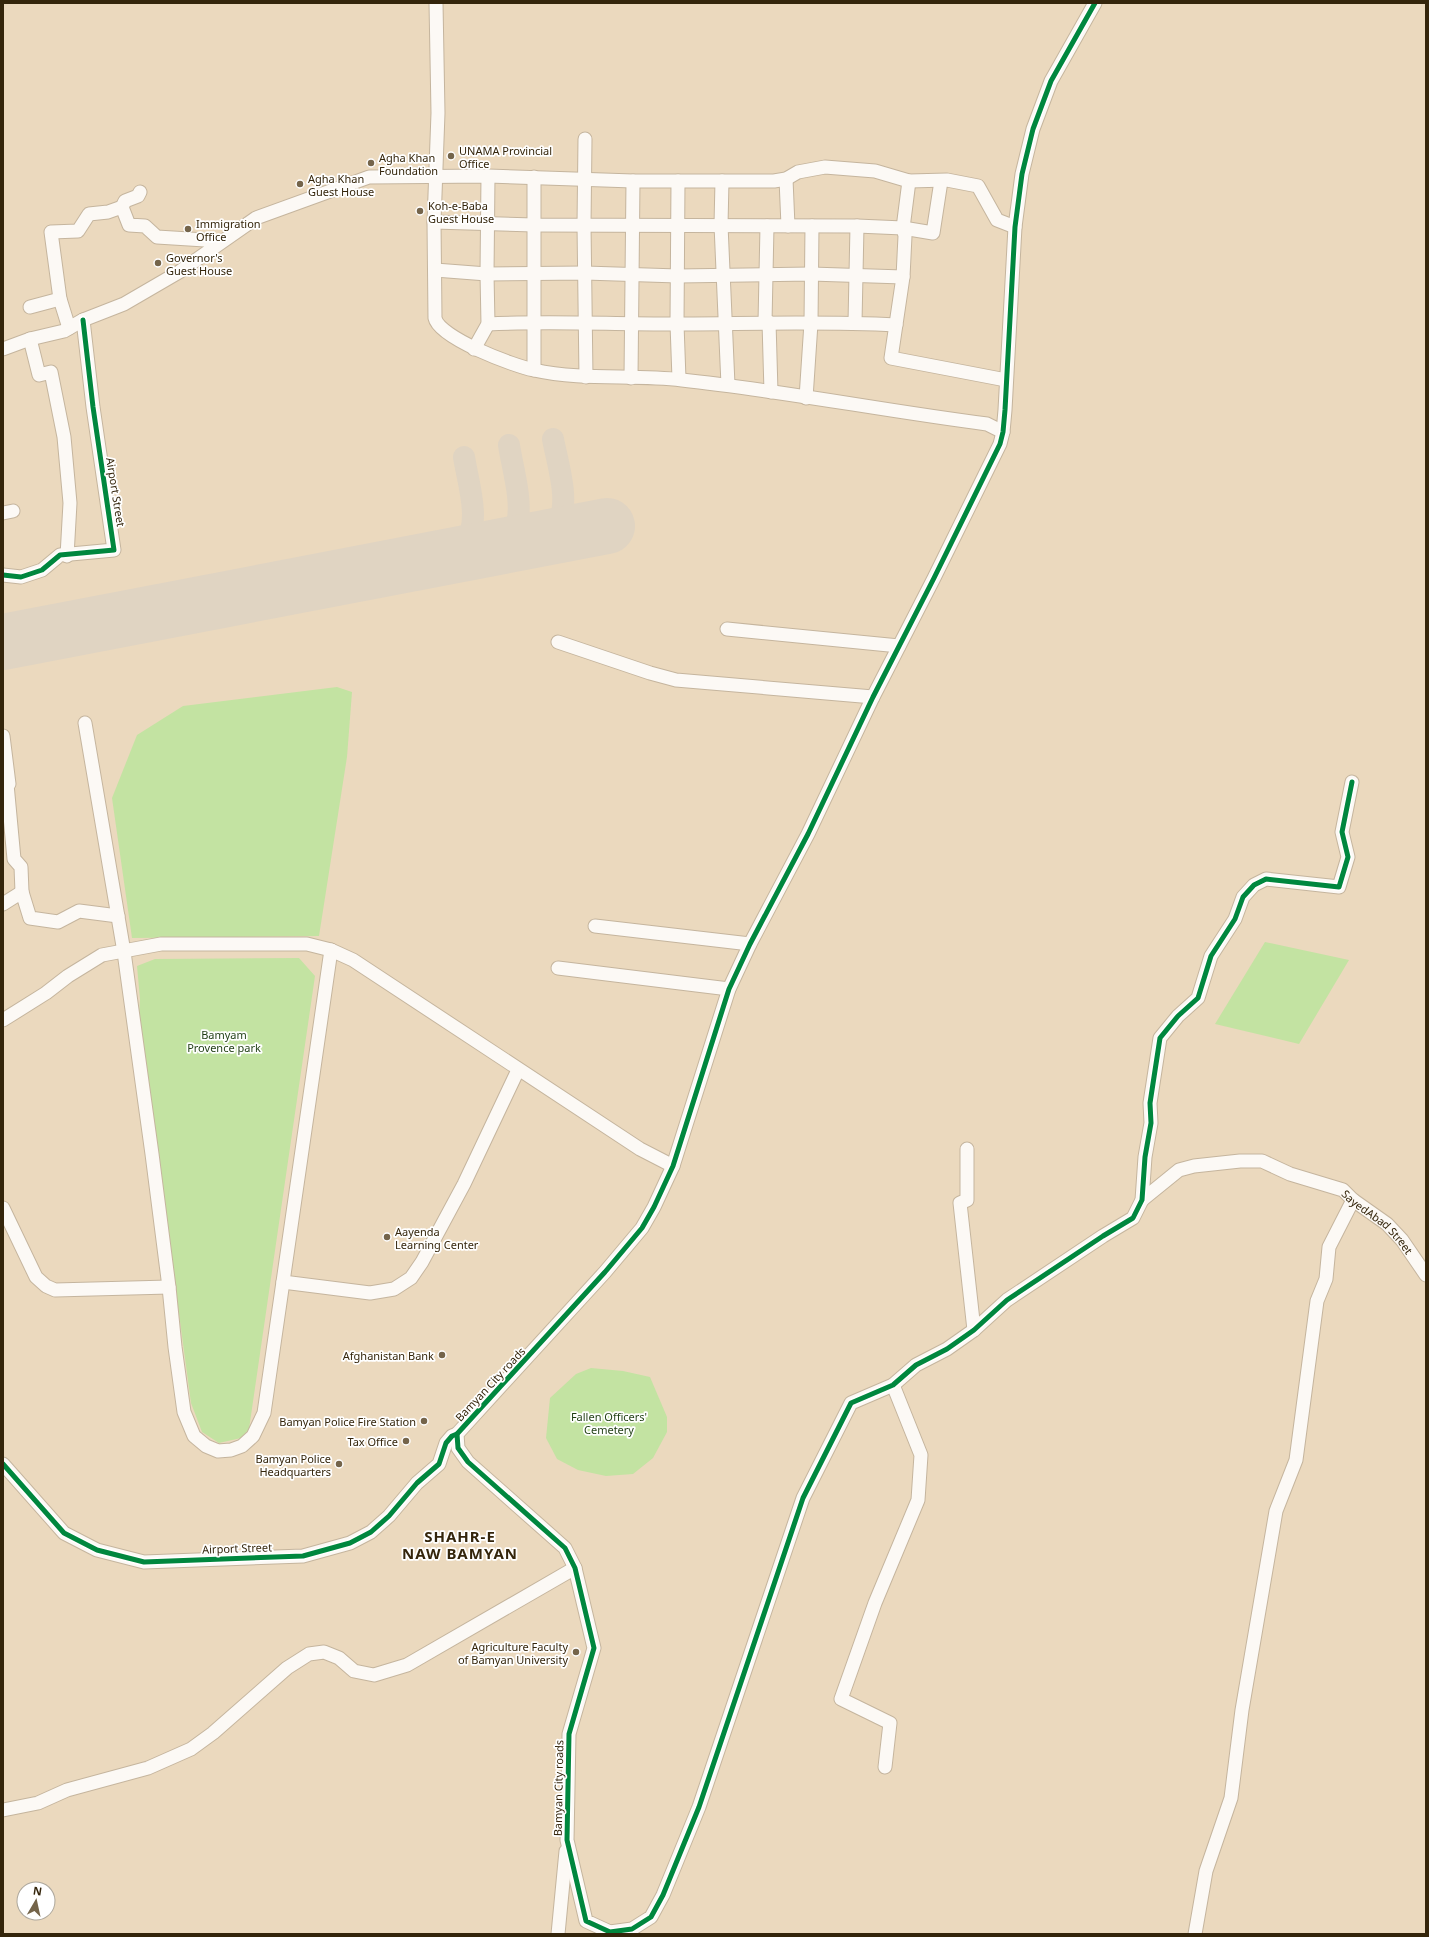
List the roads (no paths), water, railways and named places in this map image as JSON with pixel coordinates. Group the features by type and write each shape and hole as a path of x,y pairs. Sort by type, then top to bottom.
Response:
{"street":[{"path":"436,3 438,113 434,222 436,323 446,332 474,348 534,370 586,377 679,379 728,385 806,398 987,424 1003,432"},
{"name":"Bamyan City roads","path":"590,1934 567,1840 569,1734 594,1648 575,1568 565,1548 468,1462 458,1448 457,1434 605,1272 642,1228 654,1207 673,1166 729,989 750,944 808,834 873,697 1000,444 1003,432 1016,227 1022,174 1033,129 1051,81 1095,3"},
{"path":"585,139 584,225 586,377"},
{"path":"3,349 30,339 69,328 83,320 124,304 179,272 215,245 256,218 369,177 435,178 488,176 633,181 774,181 786,179 798,172 825,167 875,171 909,181 947,180 978,186 997,220 1016,227"},
{"path":"474,348 488,324 488,176"},
{"path":"534,177 534,370"},
{"path":"786,179 788,226"},
{"path":"630,378 633,181"},
{"path":"678,181 677,324 679,379"},
{"path":"722,181 721,225 724,275 724,324 728,385"},
{"path":"909,181 903,228 905,236 903,277 891,358 1006,380"},
{"path":"434,222 534,225 857,226 903,228 933,233 940,181"},
{"path":"69,328 60,299 51,232 78,231 89,214 108,212 122,207 125,201 138,196 140,192"},
{"path":"122,207 129,225 145,226 157,237 205,240 215,245"},
{"path":"766,226 767,322 771,392"},
{"path":"806,398 811,322 812,226"},
{"path":"855,323 857,226"},
{"path":"435,270 487,274 585,273 678,276 766,276 811,274 903,277"},
{"path":"30,307 60,299"},
{"name":"Airport Street","path":"3,575 21,577 42,570 60,556 114,550 92,407 83,320"},
{"path":"488,324 534,322 631,324 811,322 896,325"},
{"path":"30,339 39,375 51,372 64,437 70,503 67,556"},
{"path":"727,629 899,646"},
{"path":"558,642 650,673 676,680 873,697"},
{"path":"85,723 124,952 169,1287 184,1412 194,1436 206,1446 218,1450 231,1450 242,1446 253,1436 264,1413 331,950"},
{"path":"3,736 7,784 9,859 21,867 22,892 30,918 58,922 79,911 118,916"},
{"path":"586,1921 610,1932 632,1929 650,1917 663,1895 699,1807 803,1498 851,1402 893,1384 916,1366 947,1349 974,1330 1007,1300 1103,1236 1133,1218 1142,1200 1145,1157 1151,1123 1150,1103 1160,1038 1178,1016 1198,998 1211,956 1236,920 1243,897 1254,885 1266,879 1339,887 1348,857 1342,832 1352,782"},
{"path":"3,904 22,892"},
{"path":"595,926 750,944"},
{"path":"3,1020 102,955 168,944 307,944 331,950 353,960 640,1149 673,1166"},
{"path":"558,968 729,989"},
{"path":"283,1282 370,1293 394,1289 411,1278 422,1262 464,1184 518,1070"},
{"path":"966,1149 967,1200 960,1203 974,1330"},
{"name":"SayedAbad Street","path":"1142,1200 1179,1170 1194,1166 1240,1161 1262,1161 1290,1174 1344,1190 1354,1200 1387,1224 1402,1240 1426,1275"},
{"path":"1195,1934 1206,1871 1231,1798 1242,1710 1276,1511 1296,1460 1317,1301 1326,1280 1329,1246 1354,1200"},
{"path":"3,1208 36,1277 46,1286 55,1290 169,1287"},
{"path":"885,1768 890,1723 841,1698 875,1603 918,1500 921,1455 893,1384"},
{"name":"Airport Street","path":"3,1464 64,1533 97,1550 144,1562 303,1556 350,1543 371,1532 389,1516 416,1483 439,1464 446,1443 452,1436 457,1434"},
{"path":"3,1810 38,1803 67,1790 148,1768 191,1749 213,1733 287,1668 308,1654 324,1652 339,1658 354,1671 374,1675 407,1665 575,1568"},
{"path":"558,1934 567,1840"}],"place":[{"name":"UNAMA Provincial Office","path":"451,156"},
{"name":"Agha Khan Foundation","path":"371,163"},
{"name":"Agha Khan Guest House","path":"300,184"},
{"name":"Koh-e-Baba Guest House","path":"420,211"},
{"name":"Immigration Office","path":"188,229"},
{"name":"Governor's Guest House","path":"158,263"},
{"name":"Aayenda Learning Center","path":"387,1237"},
{"name":"Afghanistan Bank","path":"442,1355"},
{"name":"Bamyan Police Fire Station","path":"424,1421"},
{"name":"Tax Office","path":"406,1441"},
{"name":"Bamyan Police Headquarters","path":"339,1464"},
{"name":"Agriculture Faculty of Bamyan University","path":"576,1652"}],"district":[{"name":"SHAHR-E NAW BAMYAN","path":"460,1544"}],"park label":[{"name":"Bamyam Provence park","path":"224,1040"},
{"name":"Fallen Officers' Cemetery","path":"609,1422"}]}
